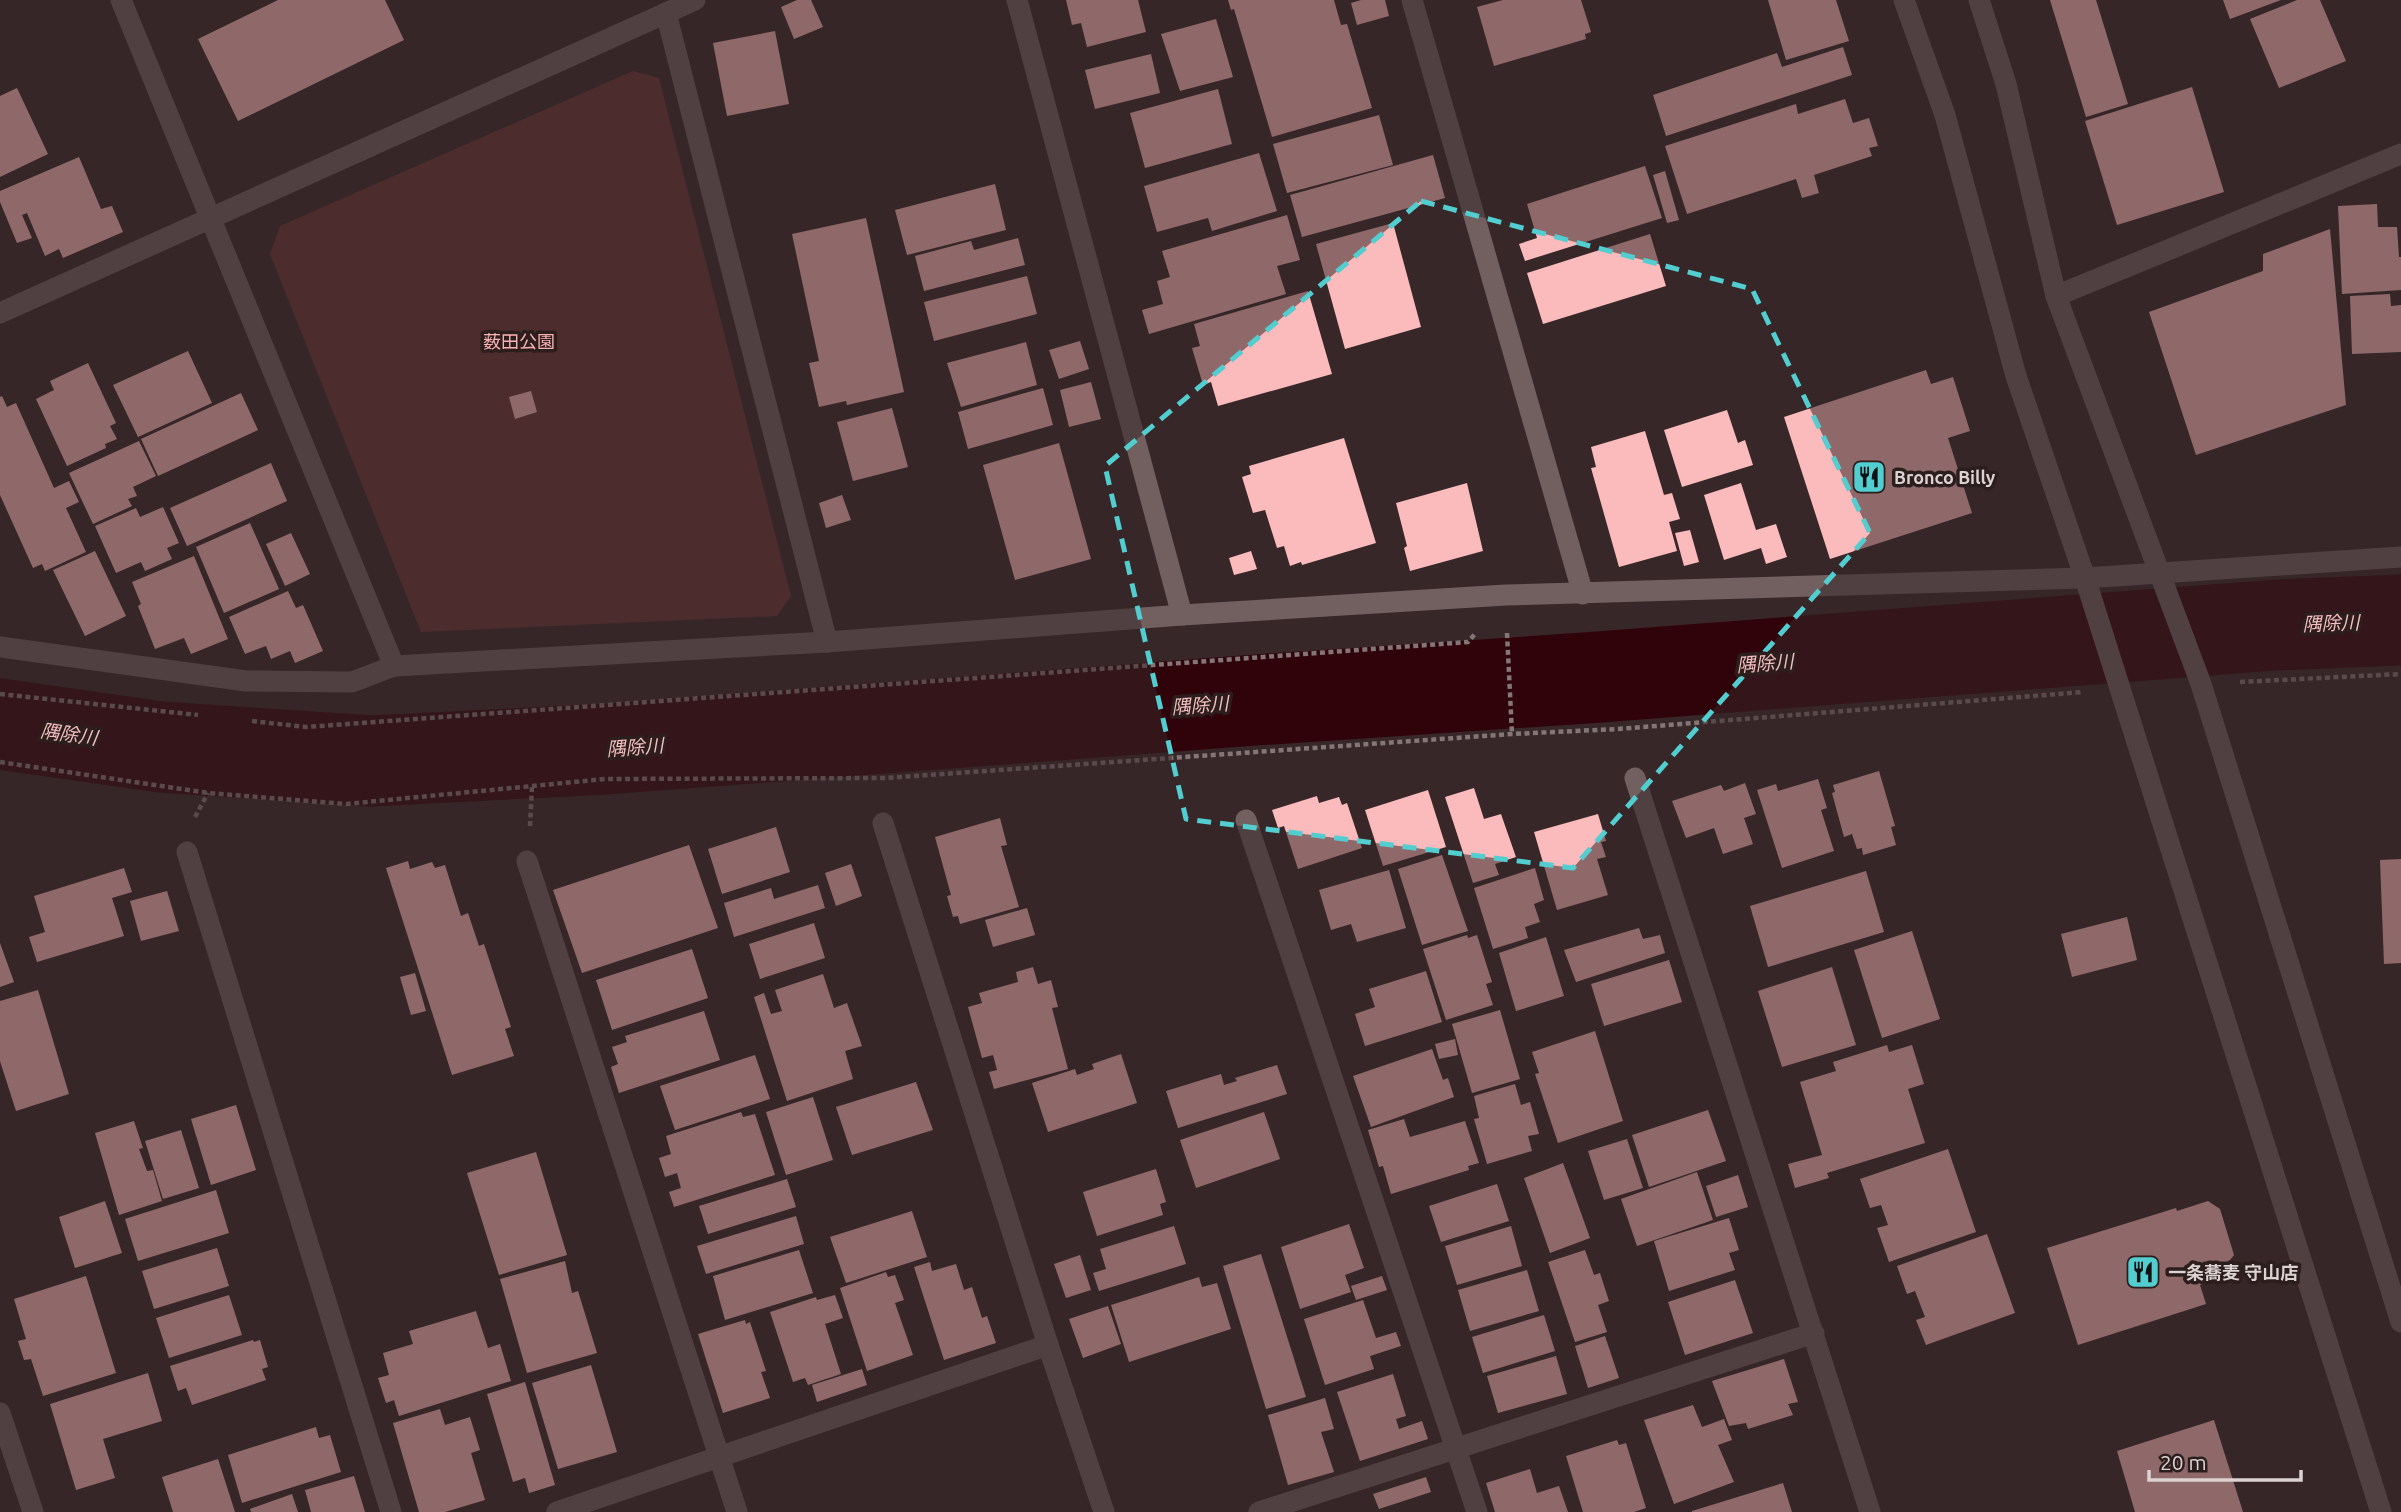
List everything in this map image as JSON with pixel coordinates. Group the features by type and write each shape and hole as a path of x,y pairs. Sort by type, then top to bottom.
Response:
{"street":[{"path":"121,0 394,666"},
{"path":"0,313 695,0"},
{"path":"1017,0 1182,615"},
{"path":"1412,0 1583,594"},
{"path":"1904,0 1945,115 2016,376 2085,578 2381,1512"},
{"path":"1979,0 2006,84 2056,296 2201,684 2401,1322"},
{"path":"666,13 827,642"},
{"path":"2056,296 2401,154"},
{"path":"0,647 246,681 352,682 394,666 827,642 1182,615 1506,595 2085,578 2401,558"},
{"path":"1635,778 1870,1512"},
{"path":"1246,820 1477,1512"},
{"path":"883,824 1048,1345 1104,1512"},
{"path":"187,852 391,1512"},
{"path":"527,862 737,1512"},
{"path":"1259,1512 1814,1333"},
{"path":"556,1512 1048,1345"},
{"path":"0,1413 33,1512"}],"path":[{"path":"1506,595 1512,734"},
{"path":"239,720 306,727 1468,642 1506,595"},
{"path":"2239,682 2401,674"},
{"path":"0,762 208,793 346,804 605,779 886,778 1618,729 2119,690"},
{"path":"0,694 199,716"}],"highlighted area":[{"path":"1421,201 1752,289 1870,533 1573,868 1186,819 1105,466"}],"green space":[{"name":"薮田公園","path":"633,71 659,78 791,596 777,616 421,632 270,254 280,226"}],"building":[{"path":"278,0 385,0 404,40 238,121 198,39"},
{"path":"797,0 811,0 823,27 794,39 781,7"},
{"path":"1066,0 1138,0 1146,32 1087,47 1081,23 1072,25"},
{"path":"1228,0 1334,0 1341,25 1347,24 1372,108 1272,137 1234,9 1231,10"},
{"path":"1361,0 1385,0 1389,16 1357,25 1351,3"},
{"path":"1503,0 1581,0 1591,32 1585,34 1586,39 1494,66 1477,7"},
{"path":"1768,0 1836,0 1849,41 1786,60"},
{"path":"2050,0 2096,0 2128,104 2086,117"},
{"path":"2223,0 2281,0 2230,19"},
{"path":"2297,0 2320,0 2346,61 2279,88 2250,19"},
{"path":"1216,19 1233,77 1180,91 1161,34"},
{"path":"775,31 789,104 727,116 713,43"},
{"path":"1843,47 1852,75 1666,136 1653,95 1777,53 1782,67"},
{"path":"1151,54 1160,93 1095,109 1085,70"},
{"path":"2192,87 2224,192 2117,225 2085,121"},
{"path":"17,88 48,154 0,177 0,96"},
{"path":"1218,89 1232,144 1145,168 1130,113"},
{"path":"1845,99 1853,123 1869,118 1878,146 1869,148 1872,156 1814,175 1819,193 1802,198 1796,179 1687,214 1665,146 1796,104 1798,114"},
{"path":"1379,115 1393,165 1287,193 1273,144"},
{"path":"1259,153 1277,211 1212,231 1208,218 1157,232 1144,186"},
{"path":"1433,155 1445,198 1302,237 1290,195"},
{"path":"79,157 101,209 112,206 123,232 63,258 59,249 45,256 27,213 22,215 32,238 17,243 0,202 0,191"},
{"path":"1645,166 1662,218 1525,261 1519,244 1537,238 1527,204"},
{"path":"1665,171 1679,220 1667,223 1653,175"},
{"path":"995,184 1006,230 907,255 895,210"},
{"path":"2377,204 2378,227 2397,227 2401,290 2342,294 2338,206"},
{"path":"1287,215 1300,260 1277,266 1286,294 1149,334 1142,310 1163,304 1157,281 1170,277 1162,251"},
{"path":"866,218 904,392 847,405 846,401 819,407 809,363 819,361 792,234"},
{"path":"1393,223 1421,327 1345,349 1316,244"},
{"path":"2330,229 2346,405 2196,455 2149,312 2263,271 2263,254"},
{"path":"1650,234 1666,286 1543,324 1527,273"},
{"path":"1018,238 1025,265 924,291 915,256 971,241 974,250"},
{"path":"1027,276 1037,314 934,341 924,302"},
{"path":"1308,291 1332,374 1218,406 1211,382 1203,385 1192,348 1200,346 1194,324"},
{"path":"2390,294 2391,306 2401,305 2401,352 2352,354 2350,296"},
{"path":"1080,341 1089,369 1059,379 1049,350"},
{"path":"1026,342 1037,385 961,407 947,363"},
{"path":"188,351 212,403 138,437 113,385"},
{"path":"88,363 116,423 110,426 117,439 105,444 106,448 67,466 36,399 54,390 50,381"},
{"path":"1926,370 1931,384 1953,377 1970,431 1948,438 1972,513 1830,559 1784,417"},
{"path":"1091,382 1101,419 1069,427 1060,390"},
{"path":"1043,388 1053,425 968,449 958,412"},
{"path":"531,391 537,412 515,419 509,397"},
{"path":"241,393 258,430 158,476 141,439"},
{"path":"2,396 7,407 16,403 54,488 69,481 79,502 66,508 86,552 45,571 42,564 33,568 0,495"},
{"path":"892,408 908,467 853,481 837,422"},
{"path":"1727,410 1738,443 1745,440 1753,465 1682,487 1664,430"},
{"path":"1645,431 1664,495 1672,493 1680,519 1669,522 1677,551 1619,567 1591,468 1596,467 1591,447"},
{"path":"1344,438 1376,543 1302,565 1301,562 1290,566 1284,546 1277,548 1265,510 1253,513 1242,477 1251,474 1249,466"},
{"path":"139,441 156,476 133,487 137,496 128,499 132,506 93,524 69,473"},
{"path":"1059,443 1091,559 1015,580 983,465"},
{"path":"271,463 287,501 187,546 170,508"},
{"path":"1467,483 1483,551 1410,571 1404,548 1407,546 1396,503"},
{"path":"1741,483 1756,530 1776,524 1787,557 1766,564 1761,548 1724,560 1704,495"},
{"path":"842,495 851,520 826,528 819,503"},
{"path":"163,507 179,543 167,548 172,559 145,571 141,562 116,573 95,526 136,508 140,517"},
{"path":"250,523 279,589 224,613 196,547"},
{"path":"1690,530 1699,562 1684,566 1675,533"},
{"path":"291,533 310,574 285,586 266,544"},
{"path":"95,551 126,616 85,636 53,570"},
{"path":"1251,551 1257,569 1234,575 1229,558"},
{"path":"194,556 228,639 191,654 184,638 155,649 138,606 141,604 132,582"},
{"path":"288,591 296,608 303,605 323,651 295,663 290,651 271,659 266,646 245,654 229,617"},
{"path":"1879,771 1895,826 1891,827 1896,845 1863,855 1862,848 1857,849 1852,834 1844,837 1832,793 1835,792 1833,785"},
{"path":"1818,779 1827,808 1821,810 1834,851 1782,868 1757,790 1776,784 1778,791"},
{"path":"1745,783 1756,814 1744,818 1753,844 1723,854 1714,828 1686,838 1672,801 1721,785 1724,791"},
{"path":"1474,788 1484,819 1501,814 1516,857 1495,864 1499,875 1473,883 1445,797"},
{"path":"1428,790 1446,847 1383,866 1365,810"},
{"path":"1317,796 1319,803 1339,797 1342,805 1347,803 1362,848 1298,869 1284,826 1278,828 1272,810"},
{"path":"1598,814 1606,841 1601,842 1606,857 1597,859 1608,895 1557,910 1534,832"},
{"path":"1000,818 1007,845 1001,846 1019,907 960,924 958,916 953,917 947,896 951,895 935,837"},
{"path":"776,827 790,872 722,894 708,849"},
{"path":"689,845 718,928 582,973 553,890"},
{"path":"1442,855 1468,931 1422,945 1398,869"},
{"path":"2401,859 2401,963 2384,964 2380,860"},
{"path":"408,861 410,869 432,862 435,868 445,865 461,916 468,913 479,946 484,944 511,1027 505,1029 514,1056 452,1075 386,868"},
{"path":"851,864 862,896 836,906 825,873"},
{"path":"124,868 132,892 112,898 124,936 37,962 29,937 45,932 34,896"},
{"path":"1535,868 1544,900 1534,904 1540,922 1525,927 1528,938 1493,949 1474,888"},
{"path":"1389,870 1406,928 1357,942 1351,924 1331,930 1319,890"},
{"path":"1866,871 1884,932 1768,967 1750,906"},
{"path":"818,885 825,908 734,937 724,903 771,888 774,899"},
{"path":"167,891 179,931 141,941 130,901"},
{"path":"1027,908 1035,935 993,947 985,920"},
{"path":"2127,917 2137,960 2072,977 2061,934"},
{"path":"814,923 825,958 760,979 749,944"},
{"path":"1639,928 1643,939 1660,935 1665,953 1576,982 1564,950"},
{"path":"1912,931 1940,1019 1882,1038 1854,950"},
{"path":"1467,935 1468,938 1477,935 1492,982 1486,984 1493,1005 1446,1020 1423,949"},
{"path":"1546,937 1564,996 1516,1011 1499,953"},
{"path":"0,943 14,982 0,987"},
{"path":"692,949 708,998 612,1030 596,980"},
{"path":"1669,960 1682,1002 1604,1026 1591,984"},
{"path":"1033,967 1038,984 1051,980 1058,1007 1052,1008 1068,1069 994,1089 989,1072 997,1070 993,1055 982,1058 968,1007 982,1003 979,993 1018,982 1016,972"},
{"path":"1832,967 1856,1045 1782,1067 1758,991"},
{"path":"1426,971 1442,1022 1365,1046 1355,1014 1375,1007 1369,989"},
{"path":"415,973 426,1011 411,1015 400,977"},
{"path":"823,974 834,1008 847,1003 862,1046 845,1051 853,1079 787,1101 754,997 764,993 771,1014 782,1011 775,990"},
{"path":"38,990 69,1094 16,1111 0,1061 0,1001"},
{"path":"1500,1010 1520,1079 1472,1093 1452,1024"},
{"path":"704,1011 720,1060 619,1093 611,1067 618,1064 612,1047 627,1042 625,1036"},
{"path":"1595,1031 1623,1121 1558,1143 1535,1074 1539,1073 1532,1052"},
{"path":"1455,1039 1458,1055 1439,1059 1435,1044"},
{"path":"1887,1045 1889,1052 1912,1045 1924,1084 1908,1089 1925,1143 1827,1173 1829,1178 1795,1188 1788,1164 1822,1155 1800,1082 1836,1071 1833,1062"},
{"path":"1432,1049 1443,1080 1448,1078 1454,1097 1371,1127 1353,1076"},
{"path":"1121,1054 1137,1103 1048,1132 1032,1083 1075,1069 1077,1075 1094,1069 1092,1064"},
{"path":"755,1055 770,1099 675,1130 660,1086"},
{"path":"1277,1065 1287,1094 1178,1128 1166,1091 1221,1074 1224,1085 1237,1081 1235,1078"},
{"path":"916,1082 933,1130 852,1155 836,1107"},
{"path":"1515,1084 1521,1105 1530,1102 1539,1134 1528,1136 1532,1151 1487,1164 1474,1119 1479,1118 1474,1096"},
{"path":"813,1097 833,1160 786,1175 766,1112"},
{"path":"236,1105 256,1170 211,1185 191,1119"},
{"path":"1708,1110 1726,1161 1649,1187 1632,1135"},
{"path":"741,1112 743,1117 755,1114 775,1175 674,1207 669,1192 681,1188 677,1173 665,1177 659,1158 671,1154 666,1136"},
{"path":"1264,1112 1280,1159 1196,1188 1180,1140"},
{"path":"1404,1119 1410,1137 1465,1121 1479,1163 1468,1166 1469,1170 1391,1194 1383,1166 1379,1167 1368,1130"},
{"path":"134,1121 143,1148 139,1149 147,1171 153,1170 162,1201 119,1215 95,1133"},
{"path":"181,1130 199,1188 163,1199 145,1141"},
{"path":"1627,1139 1643,1188 1604,1200 1588,1151"},
{"path":"1948,1149 1976,1232 1889,1262 1877,1228 1888,1225 1881,1205 1870,1208 1860,1179"},
{"path":"536,1152 567,1255 499,1275 467,1173"},
{"path":"1563,1163 1590,1238 1550,1253 1524,1178"},
{"path":"1156,1169 1166,1202 1160,1204 1163,1215 1097,1236 1083,1192"},
{"path":"1697,1172 1713,1220 1637,1246 1621,1199"},
{"path":"1738,1175 1748,1207 1716,1217 1706,1186"},
{"path":"787,1179 796,1207 708,1234 699,1206"},
{"path":"1497,1184 1509,1221 1441,1242 1429,1206"},
{"path":"216,1190 229,1233 138,1261 125,1219"},
{"path":"105,1201 122,1253 75,1268 59,1217"},
{"path":"2208,1201 2220,1209 2234,1255 2214,1280 2200,1285 2206,1304 2078,1345 2047,1248 2176,1208 2177,1211"},
{"path":"912,1211 927,1257 846,1283 830,1237"},
{"path":"796,1216 804,1244 706,1274 697,1246"},
{"path":"1729,1218 1739,1250 1729,1253 1735,1270 1669,1291 1654,1241"},
{"path":"1349,1224 1364,1268 1345,1275 1351,1292 1300,1309 1281,1247"},
{"path":"1174,1226 1186,1264 1099,1291 1093,1273 1106,1269 1100,1249"},
{"path":"1511,1226 1522,1266 1457,1285 1445,1246"},
{"path":"1987,1234 2015,1313 1926,1345 1916,1320 1925,1317 1915,1291 1907,1294 1897,1266"},
{"path":"217,1248 229,1286 154,1309 142,1271"},
{"path":"799,1250 813,1293 725,1320 713,1276"},
{"path":"1585,1250 1594,1275 1600,1273 1609,1301 1598,1305 1607,1332 1575,1342 1548,1262"},
{"path":"1261,1254 1306,1397 1266,1409 1223,1266"},
{"path":"1080,1255 1091,1290 1066,1298 1054,1264"},
{"path":"565,1261 572,1293 578,1291 597,1353 527,1373 500,1279"},
{"path":"930,1262 932,1271 956,1264 964,1290 972,1287 982,1318 987,1316 996,1343 944,1360 914,1267"},
{"path":"1527,1270 1539,1311 1470,1331 1458,1290"},
{"path":"886,1272 888,1277 895,1275 904,1300 895,1303 913,1355 867,1371 840,1288"},
{"path":"86,1276 116,1373 43,1396 31,1359 24,1360 18,1341 26,1339 14,1299"},
{"path":"1382,1276 1387,1290 1356,1300 1351,1286"},
{"path":"1199,1277 1202,1287 1217,1283 1231,1329 1129,1362 1111,1305"},
{"path":"1735,1280 1753,1333 1685,1355 1668,1302"},
{"path":"229,1295 242,1335 169,1358 156,1318"},
{"path":"835,1295 843,1318 825,1324 841,1374 808,1385 805,1378 793,1382 770,1312 816,1297 817,1300"},
{"path":"1363,1300 1376,1338 1396,1332 1401,1346 1370,1356 1374,1369 1325,1385 1304,1319"},
{"path":"1108,1306 1121,1344 1083,1358 1069,1319"},
{"path":"476,1311 488,1348 500,1344 511,1381 399,1416 394,1400 386,1403 378,1378 389,1375 383,1353 413,1344 409,1331"},
{"path":"1544,1315 1555,1351 1483,1373 1472,1337"},
{"path":"745,1320 746,1324 750,1322 766,1371 761,1372 770,1398 723,1413 698,1334"},
{"path":"1605,1336 1619,1378 1588,1388 1575,1346"},
{"path":"260,1340 268,1367 262,1369 266,1380 192,1405 186,1388 178,1391 170,1366"},
{"path":"1556,1356 1567,1394 1498,1413 1487,1376"},
{"path":"1784,1359 1798,1402 1788,1404 1793,1415 1748,1429 1746,1423 1729,1426 1712,1381"},
{"path":"591,1365 617,1452 558,1469 532,1383"},
{"path":"862,1369 867,1385 817,1402 812,1385"},
{"path":"148,1373 162,1421 103,1439 115,1478 76,1490 50,1404"},
{"path":"1393,1374 1406,1416 1396,1419 1399,1429 1422,1421 1428,1439 1360,1461 1337,1392"},
{"path":"525,1382 555,1485 529,1493 525,1478 513,1482 487,1394"},
{"path":"1325,1398 1334,1429 1321,1432 1334,1472 1288,1485 1268,1415"},
{"path":"1693,1405 1702,1427 1724,1419 1732,1440 1718,1445 1734,1482 1674,1504 1644,1420"},
{"path":"440,1409 445,1425 470,1417 480,1450 471,1453 485,1500 445,1512 419,1512 393,1423"},
{"path":"2214,1420 2243,1512 2135,1512 2117,1451"},
{"path":"316,1427 319,1438 330,1435 341,1472 242,1503 228,1455"},
{"path":"1617,1440 1619,1445 1626,1443 1646,1508 1634,1512 1583,1512 1566,1456"},
{"path":"218,1459 235,1512 173,1512 162,1477"},
{"path":"1530,1469 1537,1493 1559,1486 1568,1512 1495,1512 1486,1483"},
{"path":"354,1476 365,1512 311,1512 305,1490"},
{"path":"1426,1477 1431,1492 1379,1509 1373,1494"},
{"path":"1783,1483 1792,1512 1692,1512 1692,1511"},
{"path":"292,1494 298,1512 251,1512 250,1509"}],"waterway":[{"name":"隅除川","path":"0,724 161,747 372,761 607,749 2276,625 2401,620"}],"place":[{"name":"Bronco Billy","path":"1869,477"},
{"name":"一条蕎麦 守山店","path":"2143,1272"}]}
